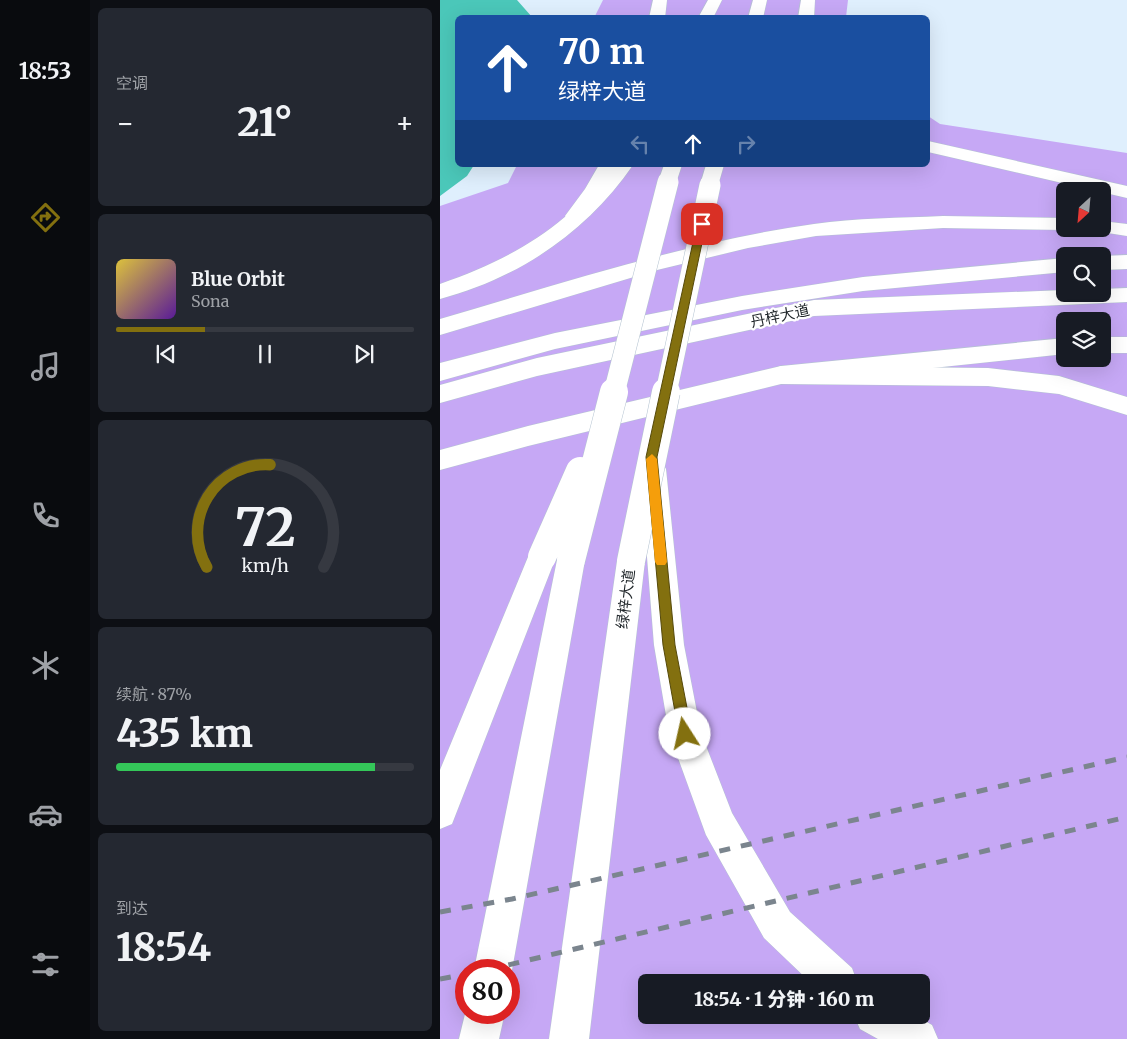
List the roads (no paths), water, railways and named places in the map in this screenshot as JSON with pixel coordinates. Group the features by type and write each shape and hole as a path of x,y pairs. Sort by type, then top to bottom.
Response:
{"main road":[{"path":"658,15 660,0"},
{"path":"707,15 715,0"},
{"path":"717,15 721,0"},
{"path":"806,15 808,0"},
{"path":"757,15 767,3"},
{"path":"930,146 1127,192"},
{"path":"565,230 594,191 607,167"},
{"path":"440,292 492,273 532,252 565,230 611,184 623,167"},
{"path":"440,812 557,558 612,398 670,174"},
{"path":"712,175 652,457 646,562 669,645 685,734 718,823 777,925 829,974"},
{"path":"440,327 653,264 748,242 816,230 944,222 1056,224"},
{"path":"1111,228 1127,230"},
{"path":"1111,263 1127,262"},
{"path":"440,372 555,340 742,303 863,284 1056,266"},
{"name":"丹梓大道","path":"440,394 537,367 814,308 1127,295"},
{"path":"1111,345 1127,345"},
{"path":"440,460 528,436 781,376 1056,347"},
{"path":"781,376 988,377 1059,385 1127,406"},
{"path":"495,959 557,558"},
{"name":"绿梓大道","path":"569,1039 646,562"},
{"path":"480,1039 482,1024"},
{"path":"890,1024 918,1039"}],"railway":[{"path":"440,912 512,899 1127,757"},
{"path":"520,962 1127,817"},
{"path":"440,979 455,976"}]}
